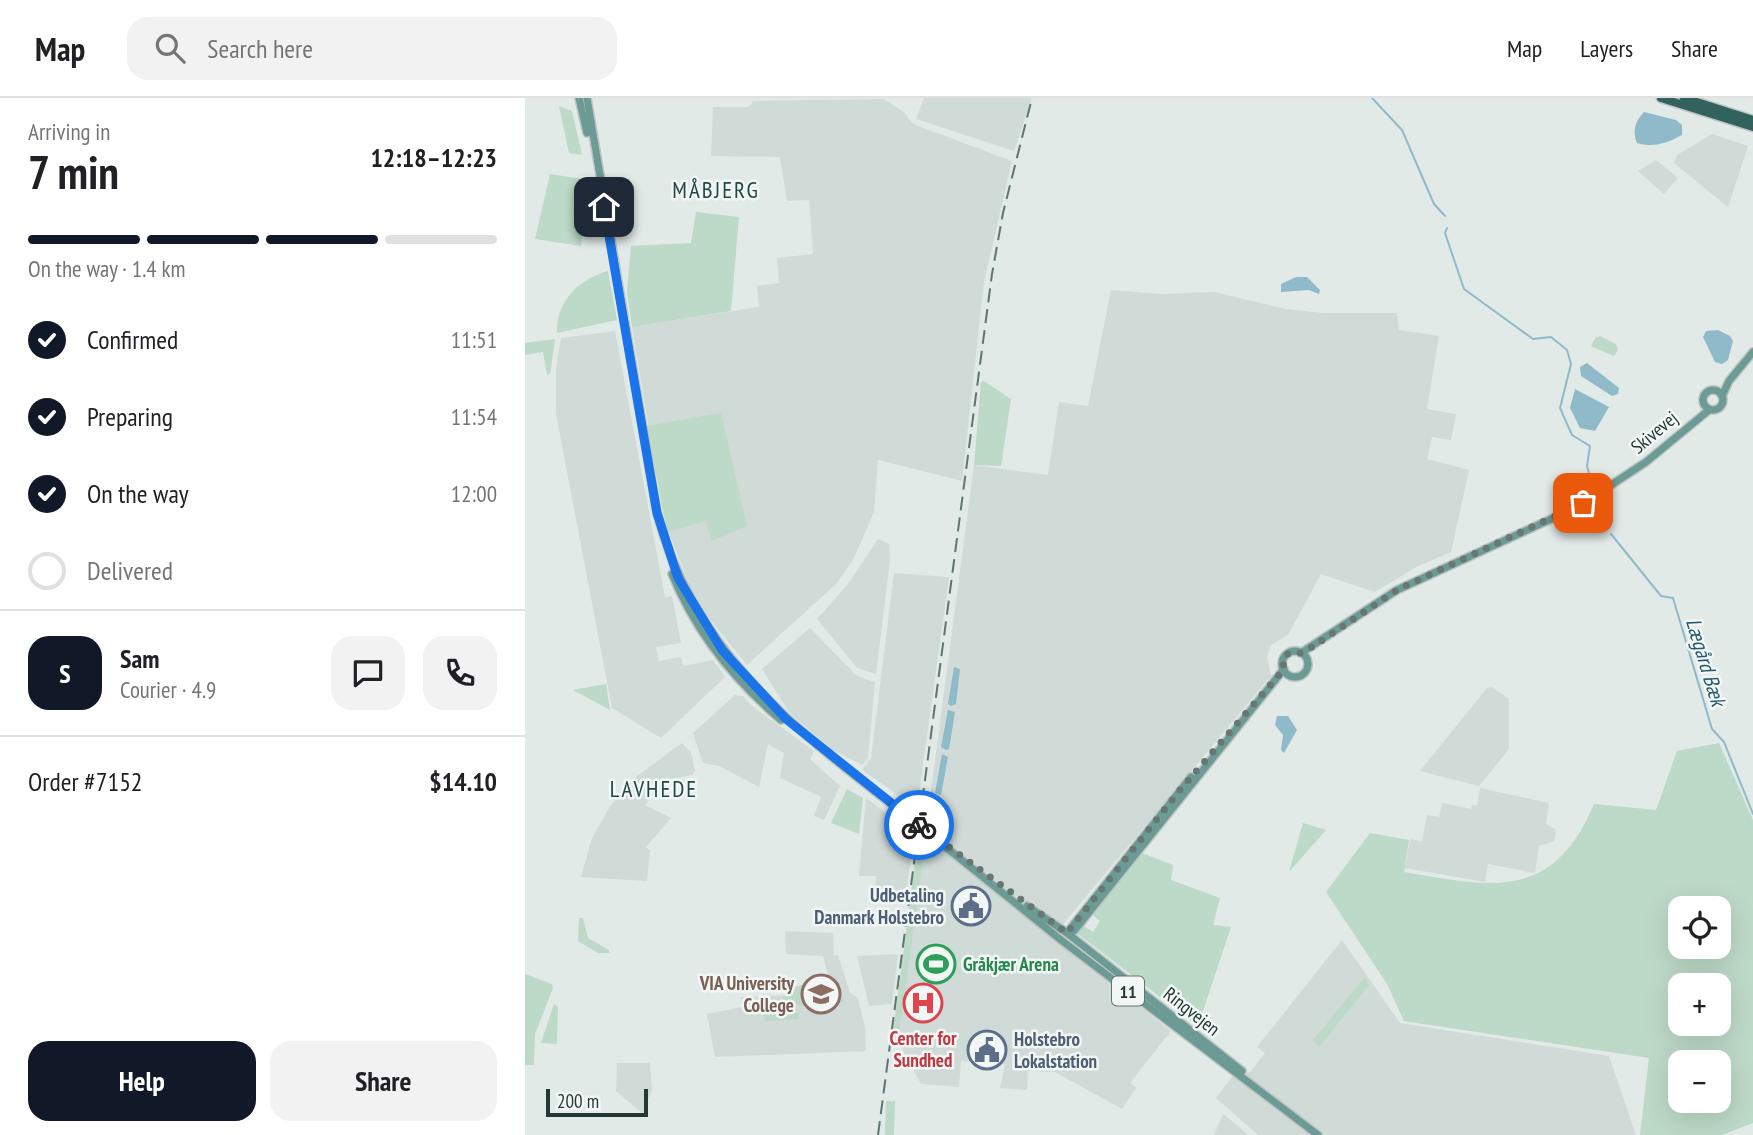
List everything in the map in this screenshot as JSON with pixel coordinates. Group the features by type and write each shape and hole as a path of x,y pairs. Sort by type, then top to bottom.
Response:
{"highway":[{"path":"1661,98 1753,127"},
{"path":"1684,98 1750,118"}],"main road":[{"name":"Ringvejen","path":"579,98 659,535 684,603 709,644 740,684 807,739 992,881 1067,933 1229,1059 1268,1096"},
{"name":"Ringvejen","path":"586,98 663,535 692,605 743,673 807,739"},
{"path":"1719,393 1704,394 1706,407 1719,408 1719,393 1753,352"},
{"name":"Skivevej","path":"1304,655 1397,590 1562,514 1634,470 1706,407"},
{"path":"1067,933 1214,749 1286,672 1286,655 1295,651 1304,655 1307,667 1303,673 1297,676 1286,672"},
{"name":"Ringvejen","path":"992,881 1061,940 1318,1135"}],"shaded area":[{"path":"924,98 1032,98 1014,151 916,119"},
{"path":"884,99 905,113 913,124 1012,161 984,282 962,481 878,460 874,512 853,560 836,584 747,665 697,603 664,521 632,327 759,307 757,286 779,283 777,258 813,254 809,200 787,201 780,157 711,156 713,107 749,107 753,101"},
{"path":"1712,134 1748,146 1728,207 1674,163 1677,155"},
{"path":"1656,160 1678,178 1664,194 1638,171"},
{"path":"1111,290 1161,294 1214,292 1286,309 1323,313 1397,313 1399,330 1439,336 1427,409 1456,414 1451,440 1432,437 1427,459 1469,470 1451,552 1418,566 1375,592 1321,574 1288,635 1271,645 1267,657 1271,676 1052,937 1171,1031 1130,1083 1136,1088 1122,1109 1055,1072 1028,1071 1027,1090 1000,1088 1005,1064 961,1061 959,1087 921,1084 898,1041 974,465 1048,475 1059,402 1088,406"},
{"path":"615,331 665,597 672,596 681,643 656,647 659,661 681,657 683,666 713,660 725,677 661,738 612,708 556,414 556,369 561,338"},
{"path":"878,539 889,544 890,560 876,674 857,668 817,619 848,584"},
{"path":"894,573 949,577 917,808 862,770 871,758"},
{"path":"810,628 857,676 875,682 868,758 862,765 831,749 789,712 762,669"},
{"path":"1492,687 1509,699 1509,749 1479,786 1420,771 1487,688"},
{"path":"735,695 743,696 752,706 814,751 810,759 840,786 824,820 814,816 821,797 780,778 784,753 768,744 759,787 719,766 703,763 693,733"},
{"path":"682,743 691,753 695,771 692,775 662,781 664,800 653,795 645,805 671,818 646,847 650,850 647,881 581,877 592,838 611,805 637,776"},
{"path":"1480,788 1549,803 1546,824 1555,829 1556,834 1554,841 1539,846 1535,873 1488,864 1485,882 1405,868 1410,839 1422,842 1427,815 1439,817 1442,803 1471,809 1472,805 1477,806"},
{"path":"866,798 914,835 905,902 875,898 876,876 859,876"},
{"name":"VIA University College","path":"785,931 833,933 834,955 838,955 850,993 858,998 865,1027 866,1051 715,1057 707,1014 742,1007 741,997 790,995 789,988 829,978 823,956 786,954"},
{"path":"1342,940 1400,1023 1609,1056 1636,1135 1258,1135 1216,1098 1232,1077 1250,1072 1265,1053 1257,1047"},
{"path":"898,954 892,1004 869,1006 857,956"},
{"path":"617,1063 650,1063 652,1090 643,1114 616,1091"},
{"path":"1223,1114 1233,1122 1248,1135 1214,1135"}],"green space":[{"path":"559,106 572,111 582,155 569,153"},
{"path":"550,174 589,180 581,246 535,239"},
{"path":"696,212 739,217 731,311 632,327 627,292 631,246 691,243"},
{"path":"608,271 617,320 557,333 560,311 571,293 588,279"},
{"path":"1600,336 1616,344 1618,350 1614,356 1591,346 1595,338"},
{"path":"555,339 550,375 547,374 543,352 525,355 525,343"},
{"path":"984,381 1011,399 1001,466 974,465 981,382"},
{"path":"721,413 747,526 712,541 705,521 668,532 646,426"},
{"path":"606,684 610,710 573,690"},
{"path":"1719,743 1753,820 1753,1123 1722,1135 1640,1135 1649,1058 1404,1021 1387,984 1326,892 1370,833 1409,840 1404,872 1492,883 1517,880 1539,873 1559,858 1578,836 1594,804 1656,810 1677,751"},
{"path":"847,789 863,798 859,834 831,823"},
{"path":"1303,823 1326,830 1289,872"},
{"path":"918,840 926,840 898,1041 892,1040"},
{"path":"1139,852 1173,865 1171,880 1220,898 1213,925 1231,927 1198,1026 1078,934 1083,925 1093,932 1100,921 1091,914"},
{"path":"579,918 583,918 588,938 609,950 609,953 598,953 578,941"},
{"path":"525,974 552,984 553,988 535,1034 534,1065 525,1065"},
{"path":"1365,977 1369,985 1319,1047 1313,1040"},
{"path":"807,984 809,998 826,995 828,1001 844,998 843,1002 833,1009 792,1005 791,1012 799,1014 799,1019 765,1021 764,1012 783,1011 783,997 789,997 788,989"},
{"path":"554,1004 558,1007 557,1044 541,1043"},
{"path":"886,1101 895,1101 894,1135 885,1135"}],"water":[{"path":"1644,112 1676,120 1682,125 1682,135 1660,144 1637,143 1635,127"},
{"path":"1296,277 1307,277 1320,290 1319,294 1309,290 1281,292 1281,284"},
{"path":"1718,330 1730,336 1733,341 1728,360 1722,364 1715,362 1703,337 1706,331"},
{"path":"1587,363 1619,388 1618,394 1612,396 1581,376 1580,367"},
{"path":"1575,389 1609,407 1595,431 1580,428 1570,408"},
{"path":"954,667 960,669 956,704 951,706 948,704"},
{"path":"948,710 955,712 949,749 946,750 941,747"},
{"path":"1277,716 1288,716 1297,730 1284,753 1281,750 1283,735 1275,725"},
{"path":"942,754 948,757 941,795 935,793"}],"waterway":[{"name":"Lægård Bæk","path":"1372,98 1402,130 1434,204 1445,216"},
{"name":"Lægård Bæk","path":"1447,228 1445,233 1464,289 1533,339 1551,337 1567,350 1571,364 1560,408 1572,435 1590,446 1587,466 1593,489"},
{"name":"Lægård Bæk","path":"1597,503 1606,527"},
{"name":"Lægård Bæk","path":"1611,534 1661,596 1673,598 1712,729 1724,742 1753,814"}],"railway":[{"path":"878,1135 992,274 1003,213 1032,98"}],"way so far":[{"path":"919,825 992,881 1067,933 1069,927 1214,749 1274,684 1284,669 1283,661 1289,652 1301,653 1312,647 1376,602 1425,575 1583,503"}],"place":[{"name":"Udbetaling Danmark Holstebro","path":"971,906"},
{"name":"Gråkjær Arena","path":"936,964"},
{"name":"VIA University College","path":"821,994"},
{"name":"Center for Sundhed","path":"923,1003"},
{"name":"Holstebro Lokalstation","path":"987,1050"}],"district":[{"name":"MÅBJERG","path":"716,189"},
{"name":"LAVHEDE","path":"654,788"}],"route":[{"path":"604,207 657,513 678,578 692,605 722,650 786,719 807,739 919,825"}]}
